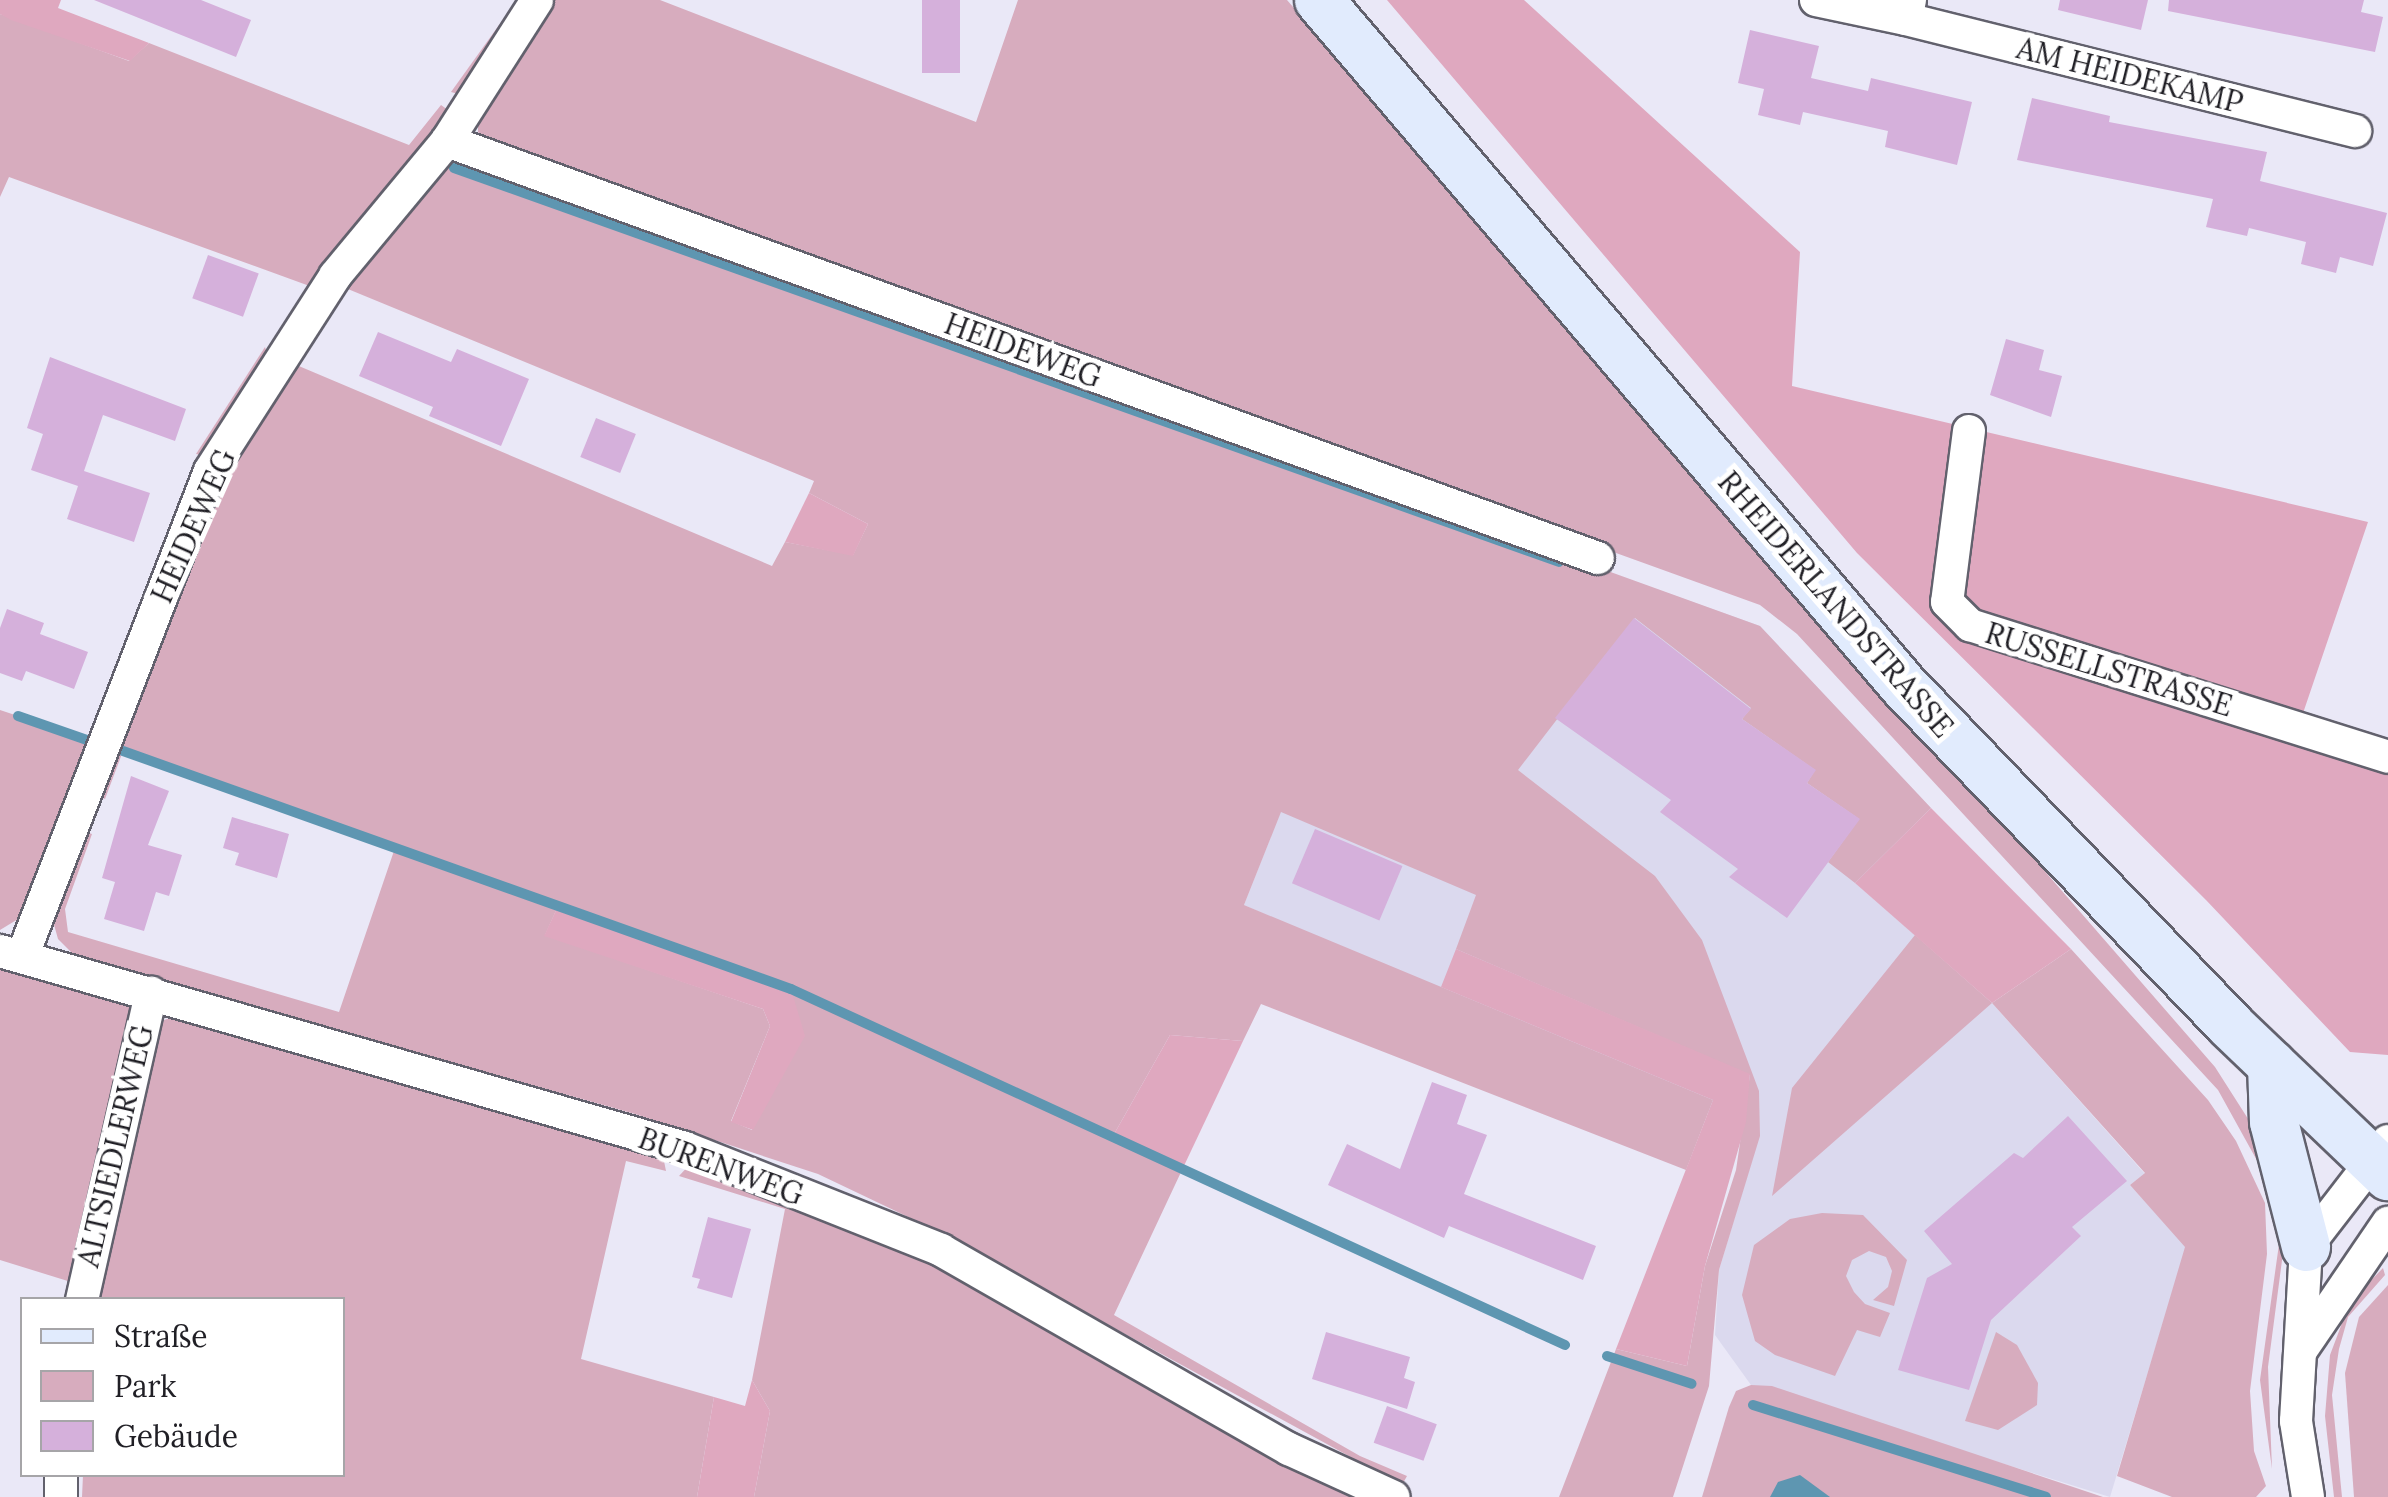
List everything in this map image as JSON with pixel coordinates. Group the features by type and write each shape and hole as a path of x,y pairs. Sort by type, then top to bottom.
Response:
{"main road":[{"name":"RHEIDERLANDSTRASSE","path":"1319,0 1903,686 2272,1065 2383,1160"},
{"path":"2272,1065 2274,1122 2306,1247"}],"street":[{"name":"HEIDEWEG","path":"11,954 210,471 334,276 447,142 537,0"},
{"name":"AM HEIDEKAMP","path":"1816,0 1908,10 2355,131"},
{"name":"HEIDEWEG","path":"447,142 1598,558"},
{"name":"RUSSELLSTRASSE","path":"1969,430 1947,602 1970,625 2388,756"},
{"name":"BURENWEG","path":"11,954 685,1148 923,1243 1289,1449 1394,1497"},
{"name":"ALTSIEDLERWEG","path":"83,1297 151,993"},
{"path":"2308,1497 2296,1421 2306,1247 2383,1160"},
{"path":"2300,1353 2388,1223"}],"shaded area":[{"path":"0,0 61,0 58,8 149,43 130,61 11,20 0,14"},
{"path":"1387,0 1524,0 1800,252 1792,386 2368,522 2300,722 2388,750 2388,1055 2350,1052 2206,900 1857,553"},
{"path":"809,493 868,524 853,556 785,542"},
{"path":"1403,499 1760,626 1931,808 1856,883 1992,1003 2145,1174 2130,1185 2186,1247 2110,1497 1751,1385 1715,1335 1719,1270 1759,1136 1244,905"},
{"path":"1931,808 2071,949 1992,1003 1855,883"},
{"path":"559,904 791,989 805,1036 753,1130 731,1122 770,1026 763,1009 544,936"},
{"path":"1456,949 1750,1074 1746,1122 1705,1266 1687,1366 1616,1349 1713,1100 1441,987"},
{"path":"1170,1035 1243,1041 1182,1170 1113,1136"},
{"path":"752,1380 770,1411 754,1497 697,1497 714,1397 745,1406"}],"green space":[{"path":"517,0 528,0 466,96 451,92"},
{"path":"549,0 660,0 976,122 1018,0 1287,0 2215,1067 2266,1147 2270,1184 2218,1090 1797,634 1760,605 489,146 478,132 478,113"},
{"path":"0,14 129,61 149,43 409,145 441,105 455,115 315,288 9,177 0,197"},
{"path":"464,158 1760,626 1931,808 1855,883 1828,862 1859,819 1807,783 1815,770 1742,719 1751,708 1635,618 1518,770 1655,876 1702,940 1759,1091 1760,1136 1719,1270 1709,1386 1673,1497 1559,1497 1616,1349 1687,1366 1705,1266 1736,1170 1750,1075 1456,949 1476,895 1281,812 1244,905 1713,1100 1686,1170 1261,1004 1243,1041 1170,1035 1113,1136 1182,1170 1114,1315 1360,1456 1407,1476 1402,1485 925,1225 818,1174 635,1114 75,956 58,939 53,921 82,831 92,834 65,909 68,932 339,1012 396,845 123,751 105,799 96,795 207,503 287,361 772,566 785,542 853,555 868,524 809,493 814,481 343,287 447,159","holes":["559,904 791,989 752,1130 731,1121 770,1026 763,1009 545,935"]},
{"path":"265,347 269,361 211,457 196,454"},
{"path":"0,710 96,742 23,916 0,930"},
{"path":"1915,935 1992,1003 1772,1196 1792,1088"},
{"path":"2071,949 2208,1100 2236,1141 2265,1203 2267,1254 2250,1391 2254,1451 2266,1486 2256,1497 2172,1497 2117,1476 2185,1247 2130,1185 2145,1173 1992,1003"},
{"path":"0,963 121,999 135,1013 71,1282 0,1260"},
{"path":"179,1015 662,1151 666,1171 626,1161 581,1359 714,1397 697,1497 82,1497 83,1477 345,1477 345,1297 94,1297 164,1020"},
{"path":"692,1162 926,1259 1360,1497 754,1497 770,1411 752,1380 785,1209 679,1176"},
{"path":"1822,1213 1863,1215 1907,1260 1894,1306 1873,1300 1888,1287 1892,1271 1886,1257 1869,1251 1852,1260 1846,1276 1854,1292 1865,1304 1890,1313 1880,1337 1857,1330 1835,1376 1775,1355 1755,1341 1742,1295 1754,1245 1790,1219"},
{"path":"2286,1230 2268,1367 2272,1469 2260,1380 2280,1237"},
{"path":"2383,1268 2385,1275 2348,1317 2339,1349 2332,1395 2342,1497 2334,1497 2325,1416 2330,1355 2350,1302"},
{"path":"2388,1285 2388,1497 2354,1497 2345,1373 2359,1317"},
{"path":"1996,1332 2017,1345 2038,1383 2037,1405 1998,1430 1965,1421"},
{"path":"1751,1385 1772,1386 2103,1497 1702,1497 1736,1391"}],"water":[{"path":"1800,1475 1830,1497 1770,1497 1778,1482"}],"building":[{"path":"94,0 201,0 251,20 236,57"},
{"path":"922,0 960,0 960,73 922,73"},
{"path":"2060,0 2148,0 2141,30 2058,10"},
{"path":"2169,0 2364,0 2361,12 2383,17 2375,52 2168,11"},
{"path":"1750,30 1819,46 1811,78 1868,91 1871,78 1972,102 1957,165 1885,147 1888,131 1803,112 1800,125 1758,115 1764,89 1738,83"},
{"path":"2032,98 2110,116 2109,122 2267,152 2260,181 2387,213 2373,266 2340,257 2336,273 2301,264 2306,242 2249,228 2247,236 2206,227 2213,199 2017,160"},
{"path":"208,255 259,273 243,317 192,298"},
{"path":"378,332 451,362 457,349 529,379 501,446 429,416 433,407 359,376"},
{"path":"2006,339 2044,350 2039,370 2062,376 2051,417 1990,395"},
{"path":"50,357 186,409 175,441 103,415 84,471 150,493 134,542 67,519 78,486 31,470 43,434 27,428"},
{"path":"596,418 636,434 620,473 580,457"},
{"path":"7,609 44,623 40,634 88,652 74,689 26,671 22,681 0,673 0,628"},
{"path":"1634,618 1751,709 1742,719 1816,770 1807,783 1860,819 1787,918 1729,877 1738,869 1660,812 1671,800 1555,718"},
{"path":"131,776 169,791 148,845 182,855 169,896 156,892 144,931 104,919 115,882 102,878"},
{"path":"232,817 289,834 277,878 235,865 239,853 223,848"},
{"path":"1315,829 1402,866 1379,920 1292,883"},
{"path":"1432,1082 1467,1095 1457,1124 1487,1135 1464,1194 1596,1246 1583,1280 1449,1226 1444,1238 1328,1185 1347,1144 1400,1169"},
{"path":"2068,1116 2127,1181 2072,1227 2081,1236 1991,1320 1969,1390 1898,1370 1927,1278 1952,1264 1924,1231 2014,1153 2023,1158"},
{"path":"708,1217 751,1229 732,1298 697,1288 700,1279 692,1277"},
{"path":"1326,1332 1410,1357 1404,1378 1415,1382 1407,1409 1312,1379"},
{"path":"1387,1406 1437,1424 1423,1461 1374,1443"}],"waterway":[{"path":"454,168 1559,562"},
{"path":"18,716 87,740"},
{"path":"123,751 791,989 1565,1345"},
{"path":"1607,1356 1692,1384"},
{"path":"1753,1405 2046,1497"}]}
